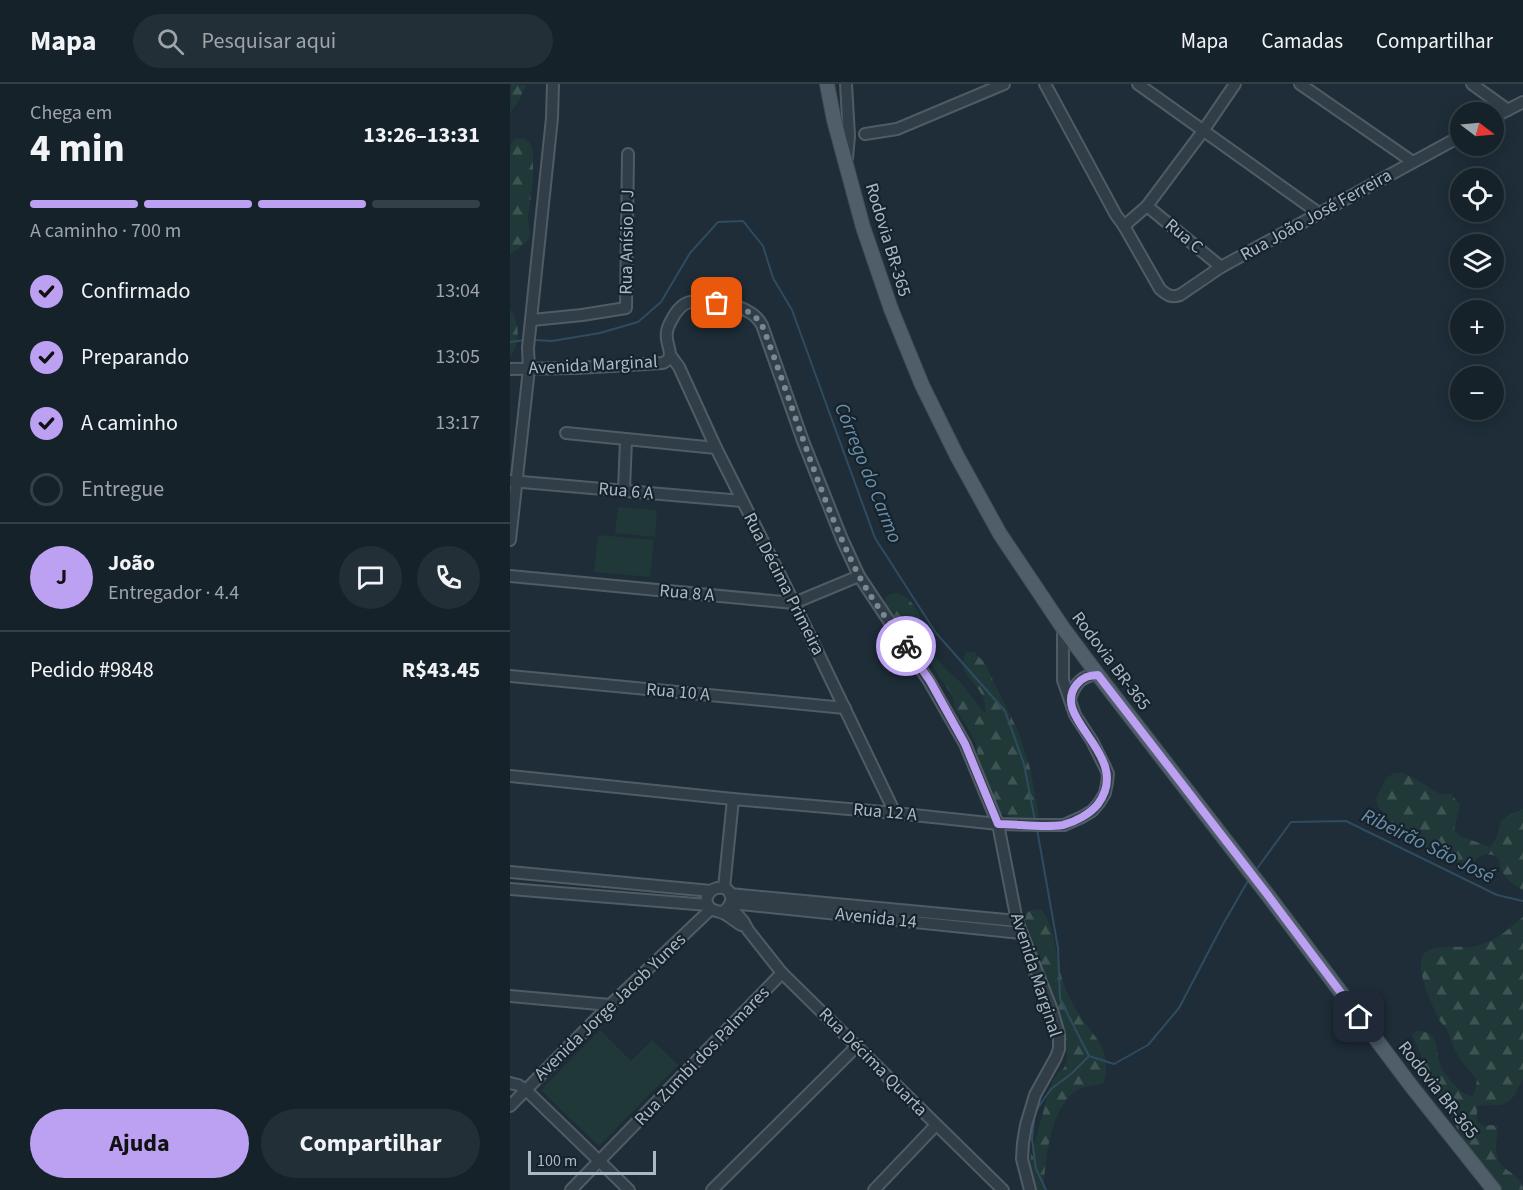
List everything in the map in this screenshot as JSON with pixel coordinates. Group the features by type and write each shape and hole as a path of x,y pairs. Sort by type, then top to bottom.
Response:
{"main road":[{"name":"Rodovia BR-365","path":"827,84 834,120 863,227 891,309 922,385 999,534 1098,675 1412,1087 1494,1190"}],"street":[{"path":"510,540 513,481 528,369 528,348 552,118 553,84"},
{"path":"846,84 849,136 846,165"},
{"path":"865,134 897,129 1004,84"},
{"path":"1045,84 1124,226 1147,206 1235,84"},
{"path":"1138,84 1320,214"},
{"path":"1300,84 1413,162"},
{"path":"1472,84 1508,110"},
{"path":"1504,112 1523,102"},
{"name":"Rua João José Ferreira","path":"1124,226 1160,290 1173,297 1180,295 1221,267 1450,142"},
{"name":"Rua Anísio D J","path":"531,326 626,308 628,154"},
{"name":"Rua C","path":"1147,206 1221,267"},
{"name":"Avenida Marginal","path":"510,369 663,363 671,356 667,333 670,321 680,308 690,302 705,301 733,305 750,312 762,325 803,441 859,576 930,681 965,744 998,824 1017,921 1052,1010 1059,1034 1059,1049 1035,1095 1026,1125 1022,1159 1030,1190"},
{"name":"Rua Décima Primeira","path":"671,356 679,367 716,448 895,813"},
{"path":"566,433 716,448"},
{"path":"624,490 626,440"},
{"name":"Rua 6 A","path":"513,481 742,501"},
{"name":"Rua 8 A","path":"510,576 794,603 859,576"},
{"name":"Rua 12 A","path":"510,776 998,824 1064,825 1092,811 1099,803 1105,793 1108,774 1106,766 1075,715 1062,680 1063,628"},
{"path":"1070,699 1078,682 1087,676 1098,675"},
{"name":"Rua 10 A","path":"510,676 845,708"},
{"path":"510,872 711,891 707,897 722,902 733,799"},
{"name":"Avenida 14","path":"510,889 1017,921"},
{"name":"Avenida 14","path":"722,902 1021,933"},
{"name":"Rua Décima Quarta","path":"722,902 743,921 782,973 1003,1190"},
{"name":"Avenida Jorge Jacob Yunes","path":"510,1106 610,1005 722,902"},
{"name":"Rua Zumbi dos Palmares","path":"571,1190 782,973"},
{"path":"510,996 610,1005"},
{"path":"712,1190 857,1046"},
{"path":"510,1083 526,1090 630,1190"},
{"path":"874,1190 936,1125"}],"green space":[{"path":"511,84 526,85 510,113"},
{"path":"523,138 530,143 533,151 533,179 528,218 530,236 510,255 510,146 515,139"},
{"path":"510,309 516,321 518,333 514,351 510,357"},
{"path":"618,507 657,510 655,537 615,533"},
{"path":"598,535 654,540 650,577 594,572"},
{"path":"896,593 904,596 917,610 938,661 959,681 985,713 982,695 963,668 963,660 967,652 974,652 984,662 1018,731 1030,768 1039,817 1024,819 997,812 982,783 976,744 955,709 952,695 926,655 887,612 885,598"},
{"path":"1394,773 1412,777 1440,794 1451,794 1460,805 1454,830 1460,836 1490,847 1496,839 1501,821 1523,809 1523,890 1507,878 1501,870 1499,860 1493,855 1485,854 1471,862 1463,863 1438,857 1417,841 1402,834 1378,807 1376,799 1386,778"},
{"path":"1041,909 1051,929 1066,991 1101,1046 1106,1062 1106,1072 1103,1084 1086,1087 1067,1098 1060,1109 1051,1136 1045,1165 1044,1190 1030,1190 1031,1155 1050,1088 1067,1060 1067,1052 1052,1020 1030,982 1024,955 1022,930 1025,913"},
{"path":"1523,917 1523,1079 1514,1096 1506,1103 1477,1106 1477,1121 1483,1126 1498,1126 1496,1152 1499,1162 1520,1180 1523,1190 1502,1190 1465,1144 1443,1101 1432,1089 1412,1035 1416,1031 1433,1037 1440,1064 1450,1080 1461,1091 1473,1096 1477,1079 1455,1050 1433,1006 1422,975 1422,957 1431,949 1484,944"},
{"path":"600,1030 631,1061 652,1040 678,1065 599,1146 541,1090"}],"waterway":[{"name":"Córrego do Carmo","path":"534,340 552,341 600,333 638,322 661,302 690,253 718,222 743,221 763,246 773,278 792,310 875,538 936,633 1005,711 1024,764 1035,821"},
{"name":"Córrego do Carmo","path":"510,342 525,340"},
{"name":"Ribeirão São José","path":"1256,870 1291,822 1346,821 1497,895 1523,901"},
{"name":"Córrego do Carmo","path":"1037,829 1058,948 1060,999 1089,1056"},
{"name":"Ribeirão São José","path":"1089,1056 1114,1064 1148,1045 1179,1008 1249,879"},
{"path":"1046,1190 1036,1169 1032,1139 1035,1112 1051,1089 1089,1056"}],"way so far":[{"path":"717,303 733,305 750,312 762,325 803,441 842,539 859,576 906,646"}],"route":[{"path":"906,646 930,681 965,744 998,824 1064,825 1092,811 1099,803 1105,793 1107,783 1106,766 1075,715 1070,699 1078,682 1087,676 1098,675 1359,1017"}]}
